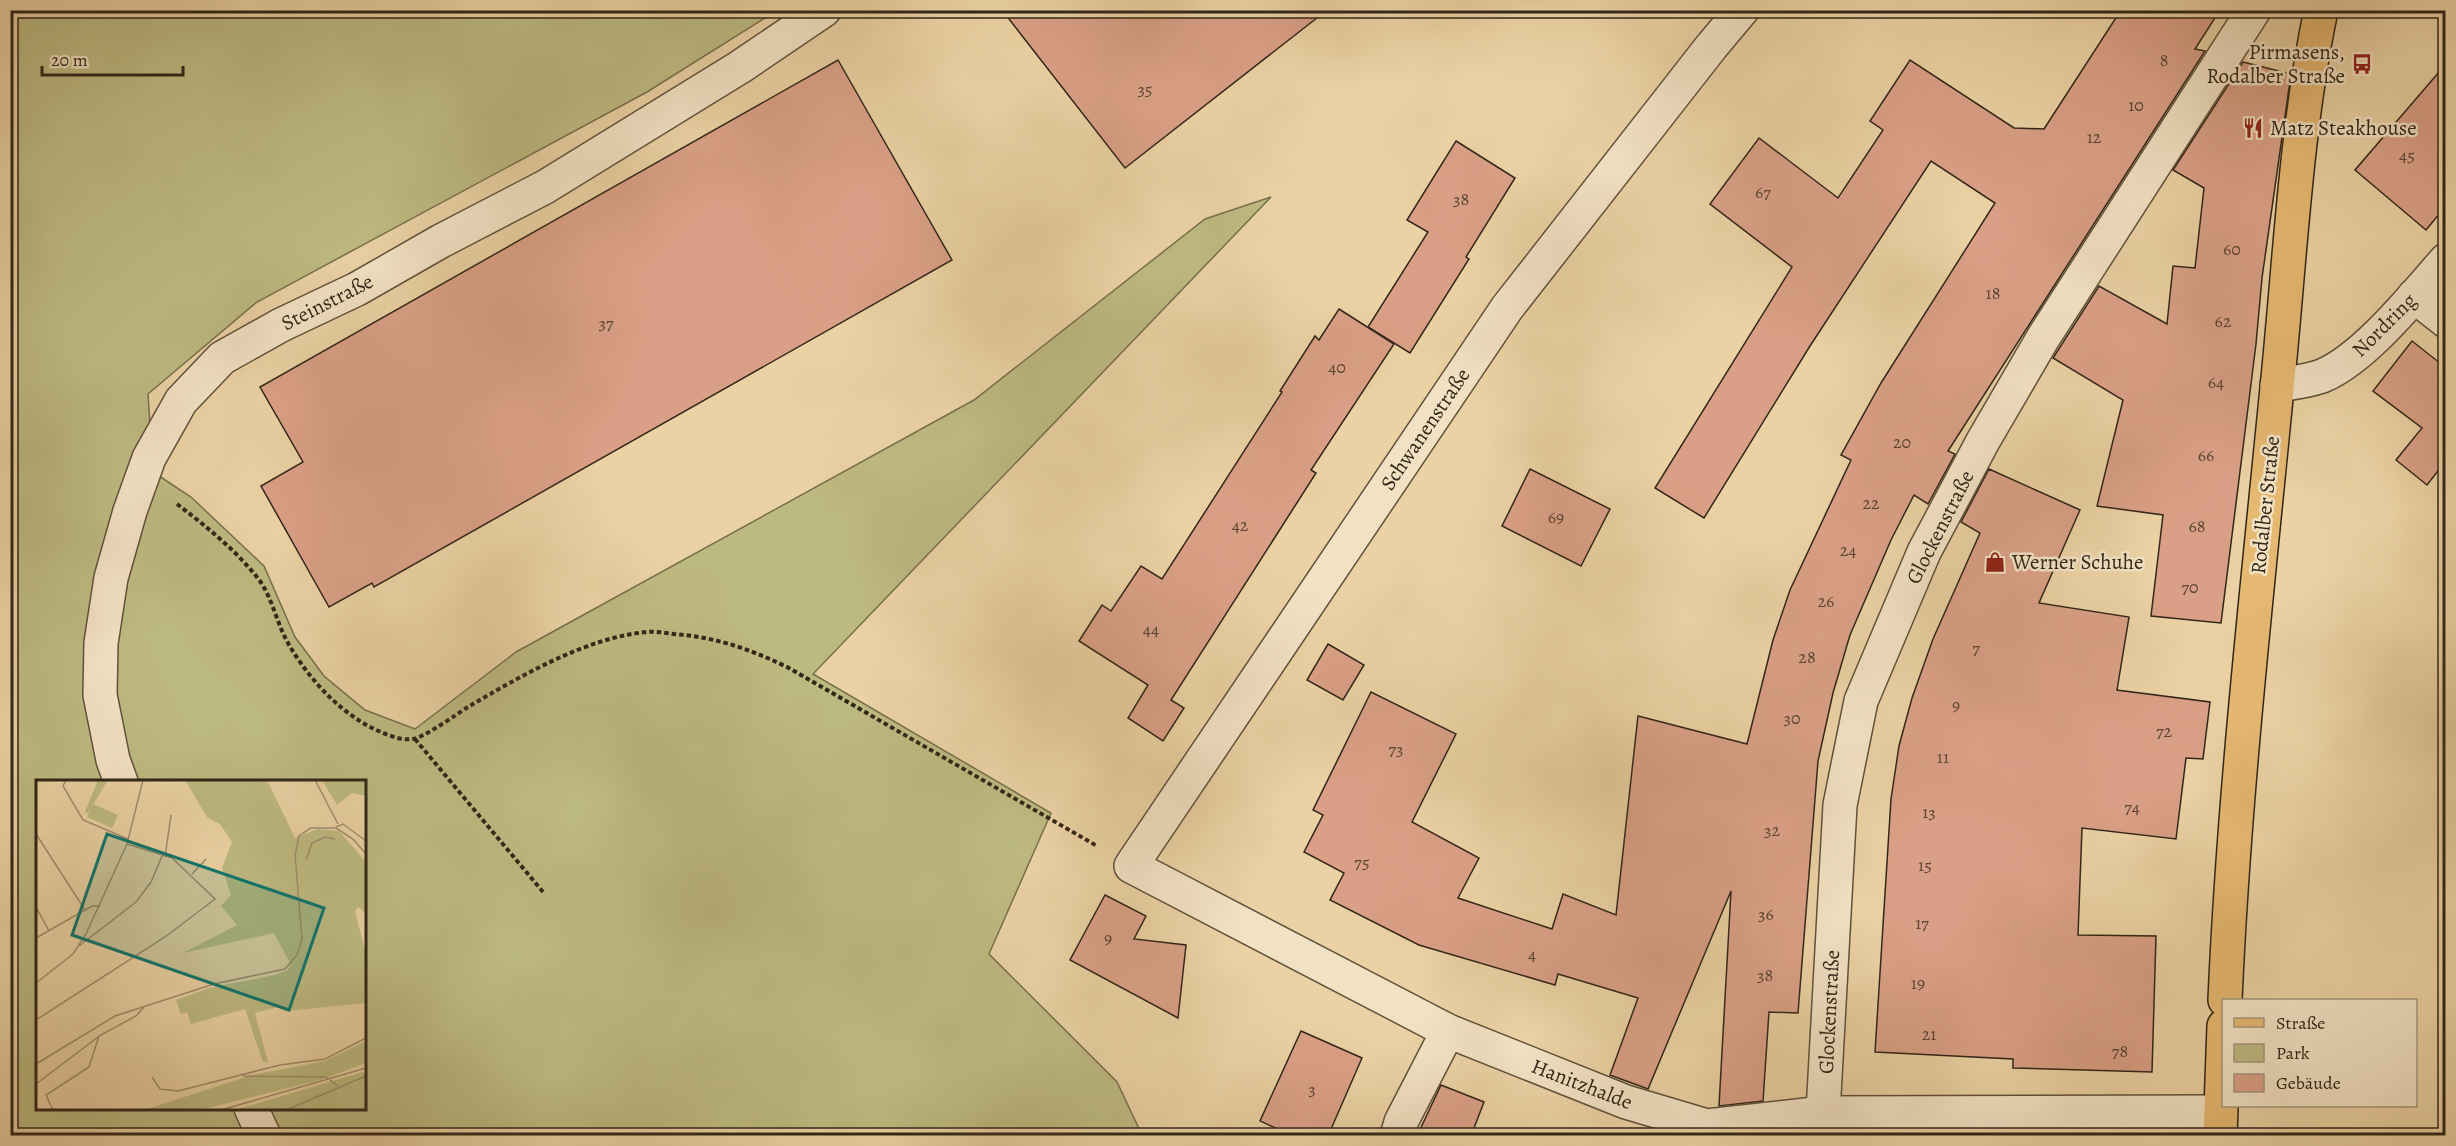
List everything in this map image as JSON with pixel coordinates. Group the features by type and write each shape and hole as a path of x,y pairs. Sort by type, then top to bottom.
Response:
{"main road":[{"name":"Rodalber Straße","path":"2225,999 2230,890 2251,640 2293,205 2312,55 2321,10"},
{"path":"2220,1124 2222,1059"}],"street":[{"name":"Steinstraße","path":"120,780 113,760 100,694 101,643 111,578 130,511 149,458 181,401 222,358 545,187 740,67 824,10"},
{"name":"Schwanenstraße","path":"1131,866 1507,308 1742,10"},
{"name":"Glockenstraße","path":"1823,1113 1840,805 1861,701 1924,552 1983,441 2043,338 2254,10"},
{"name":"Nordring","path":"2277,385 2302,382 2323,375 2353,359 2445,260"},
{"path":"2414,296 2445,321"},
{"name":"Hanitzhalde","path":"1131,866 1448,1031 1626,1102 1707,1126 1783,1126 1823,1113 2220,1124"},
{"path":"1397,1136 1401,1122 1448,1031"},
{"path":"252,1110 264,1136"}],"path":[{"path":"143,477 219,537 243,561 261,583 288,643 315,680 342,709 372,728 395,738 415,739 502,687 546,664 598,643 648,632 699,635 747,648 787,667 1131,866"},
{"path":"415,739 543,892"}],"green space":[{"path":"10,11 776,11 647,92 257,302 148,394 153,472 191,497 264,566 295,637 324,676 365,710 415,729 516,652 974,400 1205,219 1271,197 813,674 1051,813 989,954 1117,1082 1142,1135 11,1135"}],"building":[{"path":"1002,10 1327,10 1125,168"},
{"path":"2121,10 2220,10 2195,49 2205,51 1948,451 1955,454 1928,504 1914,495 1891,540 1850,635 1833,693 1818,761 1798,1013 1769,1012 1763,1101 1719,1106 1731,891 1648,1089 1610,1075 1638,998 1558,974 1555,985 1419,945 1330,900 1344,873 1304,852 1323,815 1313,810 1371,692 1456,734 1412,822 1479,858 1458,898 1552,929 1563,894 1616,915 1638,716 1747,744 1773,640 1790,590 1851,460 1841,455 1881,383 1995,203 1931,161 1810,346 1704,518 1655,488 1792,267 1710,204 1759,138 1838,198 1883,130 1870,121 1910,60 2014,128 2044,129"},
{"path":"838,60 952,260 374,587 372,583 329,607 261,486 303,462 260,387"},
{"path":"2243,62 2291,74 2262,278 2256,344 2221,623 2151,616 2163,515 2097,506 2123,400 2053,358 2099,286 2167,324 2173,266 2195,268 2204,188 2173,170"},
{"path":"2445,65 2445,207 2426,230 2355,170"},
{"path":"1456,141 1515,178 1466,257 1469,259 1410,353 1368,327 1428,232 1407,220"},
{"path":"1339,309 1394,344 1311,470 1316,473 1171,700 1184,708 1163,741 1128,718 1148,685 1079,641 1102,605 1111,611 1141,566 1162,579 1282,392 1280,391 1315,336 1319,340"},
{"path":"2412,341 2445,367 2445,462 2427,485 2396,460 2422,428 2373,391"},
{"path":"1530,469 1610,509 1581,566 1502,526"},
{"path":"1989,469 2080,510 2039,603 2129,617 2117,690 2210,702 2203,759 2186,758 2176,839 2082,828 2078,935 2156,936 2152,1072 2013,1068 2013,1059 1875,1052 1891,799 1899,746 1912,698 1933,639 1980,533 1961,522"},
{"path":"1328,644 1364,665 1343,700 1307,680"},
{"path":"1105,895 1146,916 1134,939 1186,945 1178,1018 1070,960"},
{"path":"1301,1031 1362,1058 1328,1136 1293,1136 1260,1121"},
{"path":"1441,1085 1484,1102 1471,1136 1417,1136"}],"place":[{"name":"Pirmasens, Rodalber Straße","path":"2362,64"},
{"name":"Matz Steakhouse","path":"2253,128"},
{"name":"Werner Schuhe","path":"1995,562"}]}
